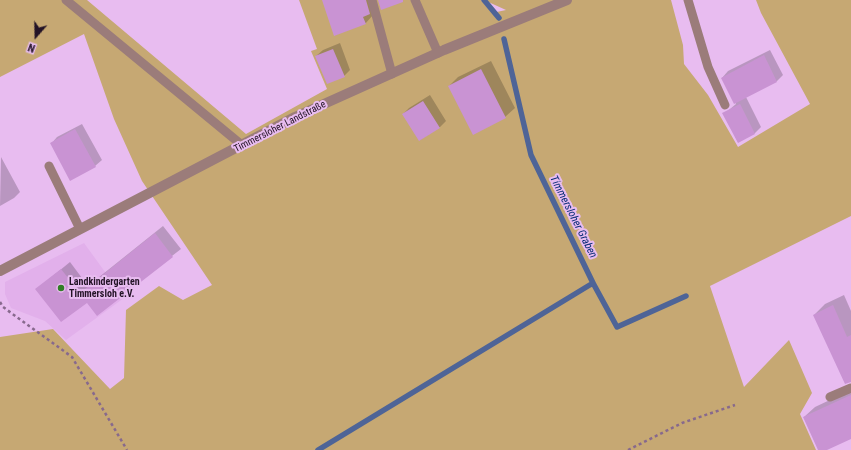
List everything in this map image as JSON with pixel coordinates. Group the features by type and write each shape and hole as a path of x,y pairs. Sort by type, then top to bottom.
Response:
{"street":[{"name":"Timmersloher Landstraße","path":"0,271 295,118 438,53 567,0"}],"lane":[{"path":"66,0 243,146"},
{"path":"372,0 392,74"},
{"path":"415,0 438,53"},
{"path":"688,0 708,67 725,105"},
{"path":"49,166 80,229"},
{"path":"830,397 851,388"}],"path":[{"path":"0,302 3,307 72,356 127,450"},
{"path":"628,450 682,423 735,405"}],"shaded area":[{"path":"0,0 87,0 246,134 327,89 311,51 317,49 299,0 481,0 492,13 506,10 484,0 671,0 683,45 684,64 708,95 738,147 810,104 761,13 756,0 851,0 851,216 710,286 744,387 789,340 812,393 800,414 816,450 0,450 0,337 53,329 110,389 124,378 126,310 159,286 183,300 212,285 142,181 114,119 84,34 0,77"},
{"name":"Landkindergarten Timmersloh e.V.","path":"84,243 124,298 66,340 45,321 11,308 5,294 5,282"}],"building":[{"path":"322,0 366,0 370,14 363,17 366,24 334,36"},
{"path":"378,0 403,0 403,2 381,10"},
{"path":"333,49 345,77 327,84 315,56"},
{"path":"764,55 777,82 734,104 721,78"},
{"path":"481,69 506,118 473,135 448,86"},
{"path":"423,101 440,128 419,141 402,114"},
{"path":"740,104 755,134 738,143 722,113"},
{"path":"75,129 96,167 70,181 50,143"},
{"path":"155,233 173,257 97,316 87,303 61,322 35,289 61,269 80,293"},
{"path":"833,305 847,337 851,335 851,382 845,384 813,315"},
{"path":"851,395 851,439 827,450 818,450 803,417"}],"waterway":[{"name":"Timmersloher Graben","path":"484,0 499,18"},
{"name":"Timmersloher Graben","path":"504,39 531,155 593,283 617,327 686,296"},
{"path":"318,450 593,283"}],"place":[{"name":"Landkindergarten Timmersloh e.V.","path":"61,288"}]}
